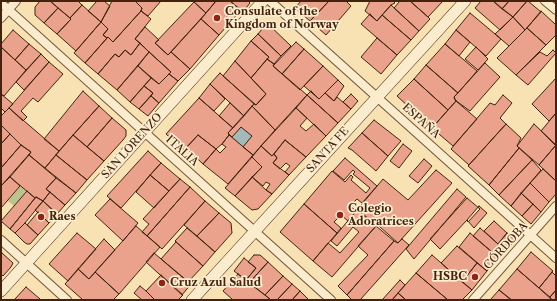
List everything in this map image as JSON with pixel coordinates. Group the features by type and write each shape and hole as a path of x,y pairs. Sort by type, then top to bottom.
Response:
{"main road":[{"name":"SAN LORENZO","path":"1,291 263,1"},
{"name":"SANTA FE","path":"192,300 465,1"}],"street":[{"path":"1,18 16,1"},
{"name":"ESPAÑA","path":"270,1 556,258"},
{"path":"546,1 556,10"},
{"name":"ITALIA","path":"1,3 331,300"},
{"name":"CÓRDOBA","path":"473,300 556,206"},
{"path":"1,240 67,300"}],"green space":[{"path":"20,186 27,191 14,206 8,201"}],"water":[{"path":"241,127 252,136 243,147 232,137"}],"building":[{"path":"40,1 50,1 58,8 44,23 35,15 35,7"},
{"path":"50,1 78,1 82,5 70,18"},
{"path":"97,1 104,1 110,6 101,22 88,11"},
{"path":"112,1 135,1 142,8 113,42 108,37 107,38 103,35 108,29 101,22"},
{"path":"135,1 161,1 148,16 141,11 142,8"},
{"path":"216,1 206,13 194,2"},
{"path":"216,1 230,1 241,10 219,35 201,19"},
{"path":"230,1 248,1 250,3 243,12"},
{"path":"301,1 329,1 310,21 295,8"},
{"path":"329,1 346,1 351,6 326,35 310,21"},
{"path":"370,1 393,1 395,3 391,5 377,21 365,11"},
{"path":"400,1 410,1 430,19 419,31 394,8"},
{"path":"410,1 443,1 428,17"},
{"path":"481,1 493,1 513,17 500,30 475,8"},
{"path":"493,1 509,1 502,9"},
{"path":"509,1 527,1 513,17 502,9"},
{"path":"527,1 541,12 525,30 513,17"},
{"path":"194,2 206,13 168,55 155,43"},
{"path":"82,5 101,22 76,51 57,34"},
{"path":"391,5 419,31 411,40 382,15"},
{"path":"58,8 71,19 57,34 44,23"},
{"path":"141,11 151,19 135,39 140,43 131,55 125,50 119,57 115,54 98,74 85,63 108,37 113,42"},
{"path":"541,11 556,25 556,35 546,45 527,28"},
{"path":"470,13 501,39 486,56 456,30"},
{"path":"370,14 377,21 382,15 411,40 397,55 361,24"},
{"path":"513,17 525,30 509,46 495,34"},
{"path":"201,19 219,35 190,69 171,52"},
{"path":"101,22 108,29 103,35 107,38 85,63 74,53"},
{"path":"267,23 291,46 281,56 258,34"},
{"path":"145,27 159,40 155,43 168,55 171,52 190,69 178,81 169,74 171,72 135,39"},
{"path":"527,28 546,45 516,75 497,58"},
{"path":"13,30 29,44 15,60 1,47 1,44"},
{"path":"456,30 470,42 459,56 445,44"},
{"path":"258,34 281,56 274,64 267,59 269,57 251,41"},
{"path":"377,38 397,55 381,74 361,57"},
{"path":"251,41 269,57 251,78 235,61"},
{"path":"296,42 304,49 282,74 273,66"},
{"path":"140,43 149,52 117,90 98,74 115,54 119,57 125,50 131,55"},
{"path":"29,44 41,54 26,70 15,60"},
{"path":"445,44 477,71 458,93 426,65"},
{"path":"1,47 26,70 4,96 1,94"},
{"path":"476,47 488,59 478,70 465,59"},
{"path":"304,49 323,66 300,90 282,74"},
{"path":"553,50 556,53 528,85 516,75 540,52 547,56"},
{"path":"149,52 171,72 159,84 138,66"},
{"path":"41,54 49,62 24,90 16,82"},
{"path":"267,59 307,95 275,130 252,106 254,104 256,105 266,94 251,78"},
{"path":"235,61 266,94 256,105 223,76"},
{"path":"49,62 63,74 38,102 33,98 21,111 27,117 23,121 9,108"},
{"path":"485,63 500,77 470,111 455,100 454,97"},
{"path":"426,65 458,93 454,97 456,101 448,110 414,79"},
{"path":"138,66 151,78 130,102 117,90"},
{"path":"323,66 338,80 319,99 304,86"},
{"path":"220,73 254,104 244,116 210,84"},
{"path":"169,74 178,81 159,103 151,96 153,93 144,86 151,78 159,84"},
{"path":"556,78 556,113 549,121 532,104"},
{"path":"414,79 448,110 432,128 397,96"},
{"path":"338,80 344,86 334,101 325,93"},
{"path":"210,84 225,99 214,111 199,98"},
{"path":"144,86 153,93 139,109 130,102"},
{"path":"83,91 99,106 59,151 44,139"},
{"path":"311,91 319,99 325,93 334,101 337,97 351,109 338,123 307,95"},
{"path":"1,94 13,104 5,112 1,108"},
{"path":"351,94 358,101 351,109 343,102"},
{"path":"307,95 338,123 326,136 296,108"},
{"path":"503,95 512,103 500,118 506,124 469,165 451,149 490,103 495,105"},
{"path":"151,96 159,103 148,116 139,109"},
{"path":"199,98 233,128 228,133 229,135 222,144 216,149 198,135 184,150 166,134"},
{"path":"456,101 477,119 453,146 432,128"},
{"path":"230,103 244,116 233,128 219,116"},
{"path":"99,106 112,118 87,147 73,135"},
{"path":"252,106 275,130 253,155 243,147 252,136 241,127 232,137 228,133"},
{"path":"9,108 59,151 45,168 29,155 31,152 21,145 1,125 1,116"},
{"path":"296,108 307,118 300,126 306,131 314,124 326,136 306,157 285,140 272,156 261,146"},
{"path":"556,113 556,146 541,131"},
{"path":"112,118 126,130 126,136 104,161 87,147"},
{"path":"374,120 401,141 388,156 362,133"},
{"path":"506,124 521,138 517,146 519,148 489,185 468,166"},
{"path":"534,124 556,145 539,165 517,146"},
{"path":"1,125 10,134 1,144"},
{"path":"362,133 388,156 376,171 348,148"},
{"path":"10,134 21,145 1,168 1,144"},
{"path":"73,135 104,161 87,180 56,155"},
{"path":"198,135 216,149 203,164 186,148"},
{"path":"229,135 253,155 228,184 203,164 216,149 220,153 226,147 222,144"},
{"path":"285,140 306,157 289,175 285,172 290,166 286,163 280,169 273,163 277,158 274,154"},
{"path":"403,144 412,151 399,168 390,161"},
{"path":"21,145 31,152 1,186 1,168"},
{"path":"556,145 556,181 539,165"},
{"path":"261,146 272,156 274,154 277,158 273,163 289,175 272,194 266,190 270,184 266,182 263,186 252,177 262,167 252,157"},
{"path":"519,148 532,160 499,195 489,185"},
{"path":"148,151 161,163 121,208 107,196"},
{"path":"29,155 56,178 46,189 50,192 43,201 36,197 35,198 10,177"},
{"path":"56,155 87,180 76,193 45,168"},
{"path":"252,157 262,167 235,196 225,188"},
{"path":"345,158 377,186 362,203 357,199 350,206 356,211 348,221 341,215 334,222 341,228 337,233 304,204 332,171 345,182 351,175 353,177 351,180 366,193 370,188 353,174 355,172 353,170 344,180 333,171"},
{"path":"424,159 432,166 418,183 409,176"},
{"path":"532,160 541,170 511,206 499,195"},
{"path":"161,163 180,179 169,191 150,175"},
{"path":"543,169 556,181 556,194 549,202 530,183"},
{"path":"436,170 452,183 398,243 379,226 357,210 383,179 408,200"},
{"path":"150,175 169,191 154,208 136,192"},
{"path":"10,177 20,186 1,208 1,186"},
{"path":"252,177 272,194 258,209 252,210 235,196"},
{"path":"56,178 76,193 65,205 46,189"},
{"path":"180,179 190,187 147,236 142,232 149,224 143,219"},
{"path":"530,183 549,202 541,212 521,193"},
{"path":"190,187 205,201 162,249 147,236"},
{"path":"457,189 466,197 414,259 406,249"},
{"path":"27,191 35,198 10,229 1,221"},
{"path":"50,192 65,205 57,214 43,201"},
{"path":"521,193 533,204 522,216 511,206"},
{"path":"36,197 43,201 15,233 10,229"},
{"path":"467,198 480,209 468,222 467,220 440,249 430,239"},
{"path":"110,199 138,223 123,241 95,215"},
{"path":"43,201 57,214 49,223 35,210"},
{"path":"205,201 219,213 197,236 184,225"},
{"path":"304,204 337,233 313,261 280,232"},
{"path":"533,204 541,212 531,224 522,216"},
{"path":"479,206 487,213 474,228 467,220"},
{"path":"357,210 376,226 332,277 313,261 328,243 340,253 359,232 353,227 337,246 331,241"},
{"path":"38,212 49,223 38,235 27,225"},
{"path":"219,213 231,223 232,233 215,252 197,236"},
{"path":"494,221 507,233 498,244 484,231"},
{"path":"25,223 38,235 30,244 24,242 15,233"},
{"path":"136,226 160,247 119,294 95,272"},
{"path":"376,226 394,241 347,295 338,286 368,255 358,246"},
{"path":"187,228 215,252 203,266 175,241"},
{"path":"480,228 506,251 499,258 473,236"},
{"path":"77,233 96,249 68,281 49,264"},
{"path":"470,233 499,258 487,271 459,247"},
{"path":"507,233 515,240 506,251 498,244"},
{"path":"104,239 115,250 89,279 78,269"},
{"path":"402,239 409,245 360,300 352,300 347,295 394,241 398,243"},
{"path":"176,242 203,266 188,282 161,259"},
{"path":"457,246 477,263 462,282 441,263"},
{"path":"531,252 553,271 539,288 517,269"},
{"path":"2,253 13,263 3,276 1,274"},
{"path":"154,253 191,284 182,295 146,262"},
{"path":"254,255 260,255 268,262 249,283 246,280 256,268 248,262"},
{"path":"432,255 472,290 462,300 448,300 416,273"},
{"path":"244,258 256,268 246,280 234,271"},
{"path":"268,262 283,276 265,295 249,283"},
{"name":"HSBC","path":"477,263 487,271 472,290 462,282"},
{"path":"78,269 89,279 95,272 119,294 113,300 83,300 65,284"},
{"path":"517,269 552,300 512,300 499,290"},
{"path":"552,272 556,276 556,290 550,297 539,288"},
{"path":"416,273 448,300 406,300 398,293"},
{"path":"238,274 271,300 233,300 223,291"},
{"name":"Cruz Azul Salud","path":"161,275 183,295 178,300 155,300 146,291"},
{"path":"283,276 292,284 277,300 271,300 265,295"},
{"path":"400,280 405,285 392,300 382,300"},
{"path":"292,284 300,291 292,300 277,300"},
{"path":"140,286 155,300 142,300 134,293"},
{"path":"26,287 40,299 40,300 14,300"},
{"path":"499,290 511,300 490,300"},
{"path":"556,290 556,300 552,300 550,297"},
{"path":"300,291 309,300 292,300"},
{"path":"398,293 406,300 392,300"}],"place":[{"name":"Consulate of the Kingdom of Norway","path":"217,18"},
{"name":"Colegio Adoratrices","path":"340,215"},
{"name":"Raes","path":"41,217"},
{"name":"HSBC","path":"475,277"},
{"name":"Cruz Azul Salud","path":"162,283"}]}
